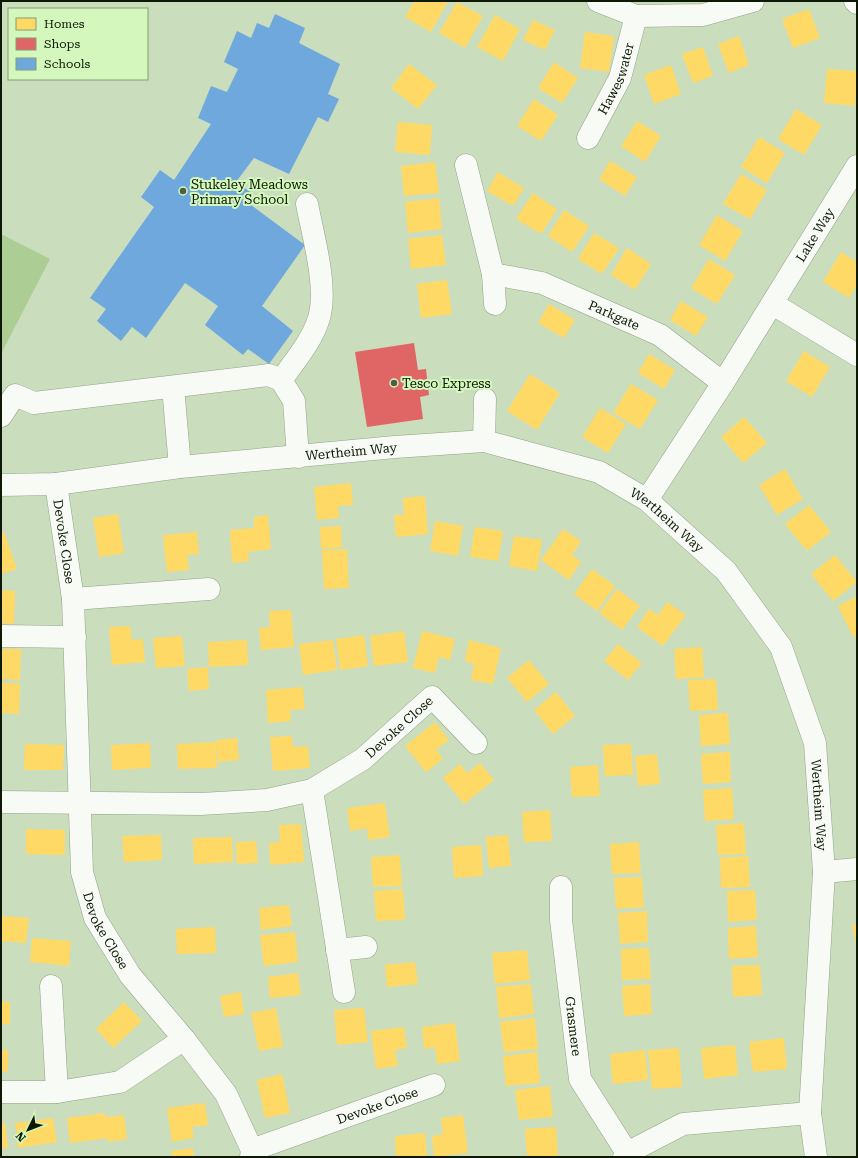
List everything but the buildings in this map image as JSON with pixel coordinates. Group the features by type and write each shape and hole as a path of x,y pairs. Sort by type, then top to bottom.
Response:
{"street":[{"path":"598,1 636,16 703,15 753,1"},
{"name":"Haweswater","path":"588,138 620,78 636,16"},
{"path":"466,164 493,274 495,304"},
{"name":"Lake Way","path":"773,304 857,166"},
{"path":"281,380 308,341 319,318 323,287 307,204"},
{"name":"Parkgate","path":"493,274 542,283 660,335 723,383"},
{"path":"647,500 773,304 857,355"},
{"path":"1,416 15,395 34,403 269,375 281,380 294,401 298,457"},
{"path":"173,387 180,466"},
{"path":"484,441 485,400"},
{"name":"Wertheim Way","path":"1,485 56,484 180,466 484,441 599,472 647,500 726,571 781,647 815,743 824,872 810,1113 816,1157"},
{"name":"Devoke Close","path":"56,484 73,599 82,872 95,918 130,975 184,1039 226,1094 252,1154 434,1085"},
{"name":"Devoke Close","path":"73,599 209,589"},
{"path":"1,636 75,637"},
{"name":"Devoke Close","path":"1,802 201,804 267,800 312,790 363,759 432,697 476,743"},
{"path":"312,790 344,992"},
{"path":"824,872 857,869"},
{"name":"Grasmere","path":"561,887 561,920 580,1079 625,1155 683,1124 810,1113"},
{"path":"337,950 366,947"},
{"path":"51,986 57,1092"},
{"path":"1,1092 57,1092 120,1082 184,1039"}],"green space":[{"path":"1,234 50,259 1,354"}],"place":[{"name":"Stukeley Meadows Primary School","path":"183,191"},
{"name":"Tesco Express","path":"394,383"}]}
